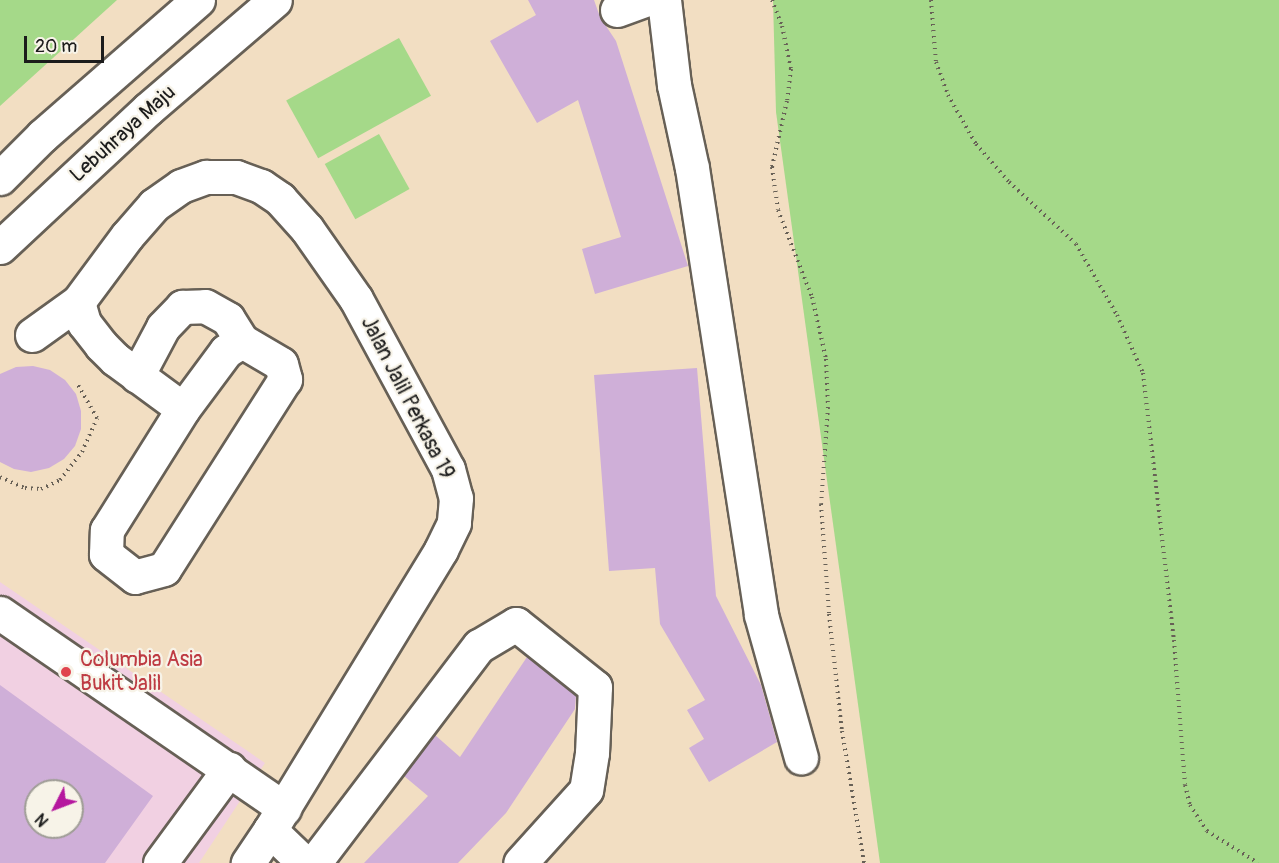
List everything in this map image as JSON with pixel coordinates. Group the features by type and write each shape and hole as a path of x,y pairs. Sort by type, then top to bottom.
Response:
{"main road":[{"path":"0,178 42,136 198,0"},
{"name":"Lebuhraya Maju","path":"0,247 148,109 275,0"},
{"path":"664,0 674,85 692,168 761,615 801,757"},
{"name":"Jalan Jalil Perkasa 19","path":"32,335 78,302 127,236 154,205 181,186 206,177 236,177 261,186 280,200 308,229 356,299 448,469 456,498 454,523 450,532 277,819 248,863"},
{"path":"78,302 84,323 115,359 183,409"},
{"path":"137,376 163,327 182,307 206,306 228,319 242,341 281,364 285,379 164,569 135,577 106,554 107,530 183,409 226,351 242,341"},
{"path":"0,613 228,769 277,819 304,863"},
{"path":"314,863 479,646 516,624 595,687 592,753 586,790 520,863"},
{"path":"160,863 228,769"}],"path":[{"path":"772,0 782,26 791,69 787,101 772,167 778,210 812,297 826,358 828,407 821,504 828,603 842,731 864,863"},
{"path":"931,0 936,62 954,105 976,144 1009,182 1076,244 1117,315 1143,373 1174,640 1185,785 1190,805 1207,831 1258,863"},
{"path":"0,477 25,488 41,489 60,480 82,452 97,418 78,385"}],"shaded area":[{"name":"Columbia Asia Bukit Jalil","path":"0,582 265,763 199,863 0,863"}],"green space":[{"path":"0,0 117,0 0,106"},
{"path":"773,0 1279,0 1279,863 880,863 776,112"},
{"path":"399,38 431,96 318,158 286,101"},
{"path":"379,134 410,189 355,219 325,164"}],"building":[{"path":"528,0 594,0 600,17 616,41 688,266 595,294 582,249 621,237 578,100 537,123 490,41 536,15"},
{"path":"33,366 50,370 65,380 76,394 81,411 81,429 75,446 64,459 49,468 31,472 14,469 0,462 0,374 16,367"},
{"path":"697,368 716,596 761,685 777,742 709,782 689,748 704,739 687,710 705,700 660,624 655,568 609,571 594,375"},
{"path":"527,657 576,696 575,709 506,813 458,863 364,863 428,796 404,776 435,735 460,757"},
{"path":"0,685 153,796 105,863 0,863"}],"place":[{"name":"Columbia Asia Bukit Jalil","path":"66,672"}]}
